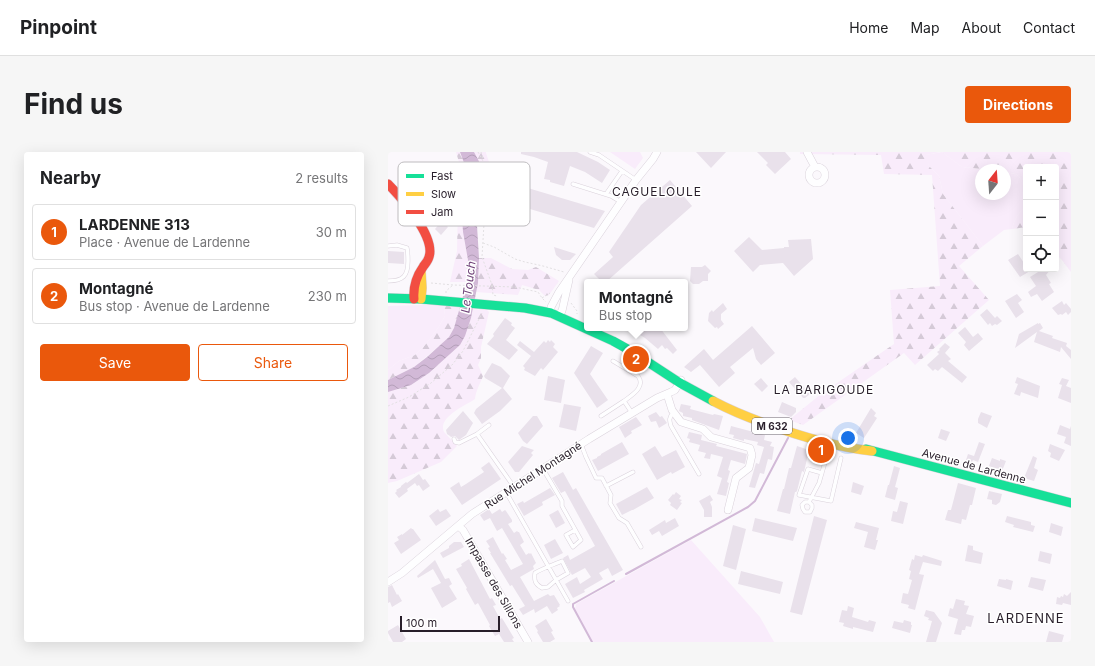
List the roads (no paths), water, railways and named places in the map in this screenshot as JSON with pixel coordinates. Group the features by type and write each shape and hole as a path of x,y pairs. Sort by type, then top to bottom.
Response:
{"main road":[{"path":"388,184 398,195"},
{"path":"419,293 421,271 430,253 430,247 426,235 421,226"},
{"name":"M 632","path":"388,292 419,293 447,297 485,306 540,304 584,321"},
{"name":"M 632","path":"388,298 419,293"},
{"name":"Avenue de Lardenne","path":"556,311 584,326"},
{"name":"Avenue de Lardenne","path":"594,331 681,381 770,421 851,449 872,451 1071,503"},
{"name":"Avenue de Lardenne","path":"602,331 633,348 681,381"}],"street":[{"path":"556,311 558,294 568,274 657,152"},
{"path":"807,152 815,167"},
{"path":"556,311 568,274"},
{"name":"Rue Michel Montagné","path":"388,582 402,573 472,514 581,444 657,398 675,390 681,381"},
{"path":"667,394 674,412 681,422 703,429 711,437 750,448 752,455 749,468 736,478 728,510"},
{"name":"Impasse des Sillons","path":"458,526 463,530 528,642"}],"lane":[{"path":"590,152 599,155 636,180"},
{"path":"606,194 622,171"},
{"path":"572,184 606,194 621,202"},
{"path":"388,246 405,246 407,248 408,263 408,269 403,277 397,280 388,281"},
{"path":"600,416 635,393 641,385 641,380 638,376 612,361"},
{"path":"624,401 632,413"},
{"path":"674,412 669,419 671,426 699,474"},
{"path":"454,439 455,442 460,443 477,434 489,425"},
{"path":"477,434 514,487"},
{"path":"809,502 819,483 831,441"},
{"path":"581,444 596,478 602,478 606,486 610,495 610,503 619,518 627,523 641,547"},
{"path":"822,473 808,469 800,495 831,501 841,458"},
{"path":"543,469 562,501 562,506 575,530 582,540 573,547 566,535 575,530"},
{"path":"606,486 633,472"},
{"path":"506,492 568,601"},
{"path":"562,562 568,573 556,580 548,587 542,588 537,585 534,580 536,573 542,569 562,562"}],"water":[{"path":"460,152 474,152 479,162 464,162"},
{"name":"Le Touch","path":"463,226 477,226 479,258 478,283 471,318 465,336 460,345 429,373 411,385 388,392 388,380 414,367 427,357 449,337 454,328 467,282 468,260"}],"waterway":[{"path":"626,574 748,507 755,501 788,438"},
{"path":"592,642 573,607 573,604 614,581"}],"place":[{"name":"Montagné","path":"636,359"},
{"name":"LARDENNE 313","path":"821,450"}],"district":[{"name":"CAGUELOULE","path":"657,191"},
{"name":"LA BARIGOUDE","path":"824,389"},
{"name":"LARDENNE","path":"1026,618"}]}
